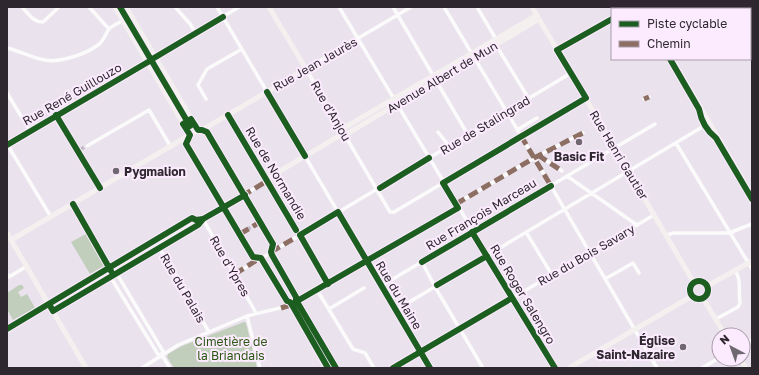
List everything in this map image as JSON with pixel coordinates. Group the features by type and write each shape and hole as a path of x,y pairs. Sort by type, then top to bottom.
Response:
{"street":[{"path":"22,7 34,20 40,23 59,7"},
{"path":"89,7 109,29"},
{"path":"115,7 190,136 186,144 223,207 242,233 253,256 261,258 287,301 292,305 328,368"},
{"path":"126,7 154,58 200,130 207,132 245,195 273,244 271,252 297,302 336,368"},
{"path":"175,7 195,33"},
{"name":"Rue du Maine","path":"217,7 430,368"},
{"path":"154,58 239,7"},
{"name":"Rue d'Anjou","path":"269,7 378,188 390,212 394,212 443,183"},
{"name":"Rue Roger Salengro","path":"339,7 472,232 555,368"},
{"path":"393,7 468,135"},
{"name":"Rue Jean Jaurès","path":"11,240 228,115 411,7"},
{"path":"444,7 517,130 536,156 550,184 657,368"},
{"path":"477,7 496,39 496,45 529,99"},
{"name":"Rue Henri Gautier","path":"532,7 694,283"},
{"name":"Avenue Albert de Mun","path":"344,133 393,99 433,75 538,17"},
{"name":"Avenue Albert de Mun","path":"7,329 79,290 196,220 203,219 245,195 267,181 270,177 344,133 397,105 496,45 538,17"},
{"path":"7,48 45,60 53,61 82,54 98,45 104,40 109,29 123,20"},
{"path":"557,50 611,20"},
{"path":"206,98 198,85 207,69 242,49"},
{"path":"673,60 752,195"},
{"name":"Rue René Guillouzo","path":"7,144 148,62"},
{"name":"Rue de Stalingrad","path":"235,274 571,73"},
{"path":"7,94 30,131"},
{"path":"644,99 649,97"},
{"path":"443,183 586,98"},
{"path":"87,146 149,110 171,147"},
{"path":"56,115 79,150 100,188"},
{"name":"Rue de Normandie","path":"228,115 328,284"},
{"path":"517,130 537,118"},
{"path":"396,310 709,123"},
{"name":"Rue François Marceau","path":"381,286 550,184 567,176 655,124"},
{"path":"438,132 449,146"},
{"path":"142,368 161,354 178,345 247,316 292,305 367,261 536,156 583,133"},
{"path":"676,143 729,233 750,262 752,269"},
{"path":"7,144 51,217"},
{"path":"536,156 562,171"},
{"path":"567,176 637,225"},
{"path":"73,204 170,368"},
{"name":"Rue du Bois Savary","path":"392,368 654,215"},
{"name":"Rue d'Ypres","path":"203,219 256,313"},
{"path":"256,224 260,222"},
{"path":"666,235 674,233 729,233 752,224"},
{"path":"526,232 552,275"},
{"path":"7,233 86,368"},
{"name":"Rue du Palais","path":"157,244 209,332"},
{"path":"422,262 483,368"},
{"path":"707,286 750,262"},
{"path":"605,279 633,263 639,273"},
{"path":"7,274 9,277 27,266"},
{"path":"113,270 161,354"},
{"path":"716,320 738,307 740,303 740,278 735,270"},
{"path":"700,281 707,286 707,294 703,298 697,299 692,296 690,289 694,283 700,281"},
{"path":"329,309 364,288"},
{"path":"317,290 353,349 365,353 374,368"},
{"path":"570,368 692,296"},
{"path":"703,298 720,327"},
{"path":"247,316 260,368"},
{"path":"702,368 711,363"}],"green space":[{"path":"86,234 105,265 90,274 71,242"},
{"path":"19,285 22,285 24,288 18,292 21,297 27,294 35,308 13,320 7,309 7,293"},
{"name":"Cimetière de la Briandais","path":"244,322 246,323 257,368 174,368 167,357 168,354 182,346"}],"tunnel":[{"path":"81,149 87,146"},
{"path":"243,232 256,224"}],"marked path":[{"path":"644,99 649,97"},
{"path":"456,204 534,158 583,133"},
{"path":"521,136 551,186"},
{"path":"538,155 562,171"},
{"path":"242,196 267,181"},
{"path":"240,234 260,222"},
{"path":"271,252 300,235"},
{"path":"235,274 260,258"},
{"path":"281,308 294,304"}],"cycle path":[{"path":"120,7 190,126"},
{"path":"154,58 223,17"},
{"path":"292,304 458,208 443,183 586,98 557,50 611,20"},
{"path":"671,60 699,109 705,125 716,138 752,199"},
{"path":"7,145 148,62"},
{"path":"267,92 305,156"},
{"path":"56,115 100,188"},
{"path":"228,115 296,230"},
{"path":"328,368 292,305 287,301 261,258 253,257 186,144 190,135 183,124 191,119 198,130 207,132 273,244 271,252 272,255 296,297 296,300 336,368"},
{"path":"380,188 429,158"},
{"path":"422,262 551,186"},
{"path":"7,329 192,218 196,220 203,219 245,195"},
{"path":"73,204 111,271"},
{"path":"328,284 300,235 338,212 430,368"},
{"path":"49,304 53,311 198,225 203,219"},
{"path":"472,232 555,368"},
{"path":"437,285 487,256"},
{"path":"699,281 705,284 708,290 705,296 699,299 693,296 690,290 693,284 699,281"},
{"path":"393,368 512,298"}],"place":[{"name":"Basic Fit","path":"579,142"},
{"name":"Pygmalion","path":"116,171"},
{"name":"Église Saint-Nazaire","path":"683,347"}]}
